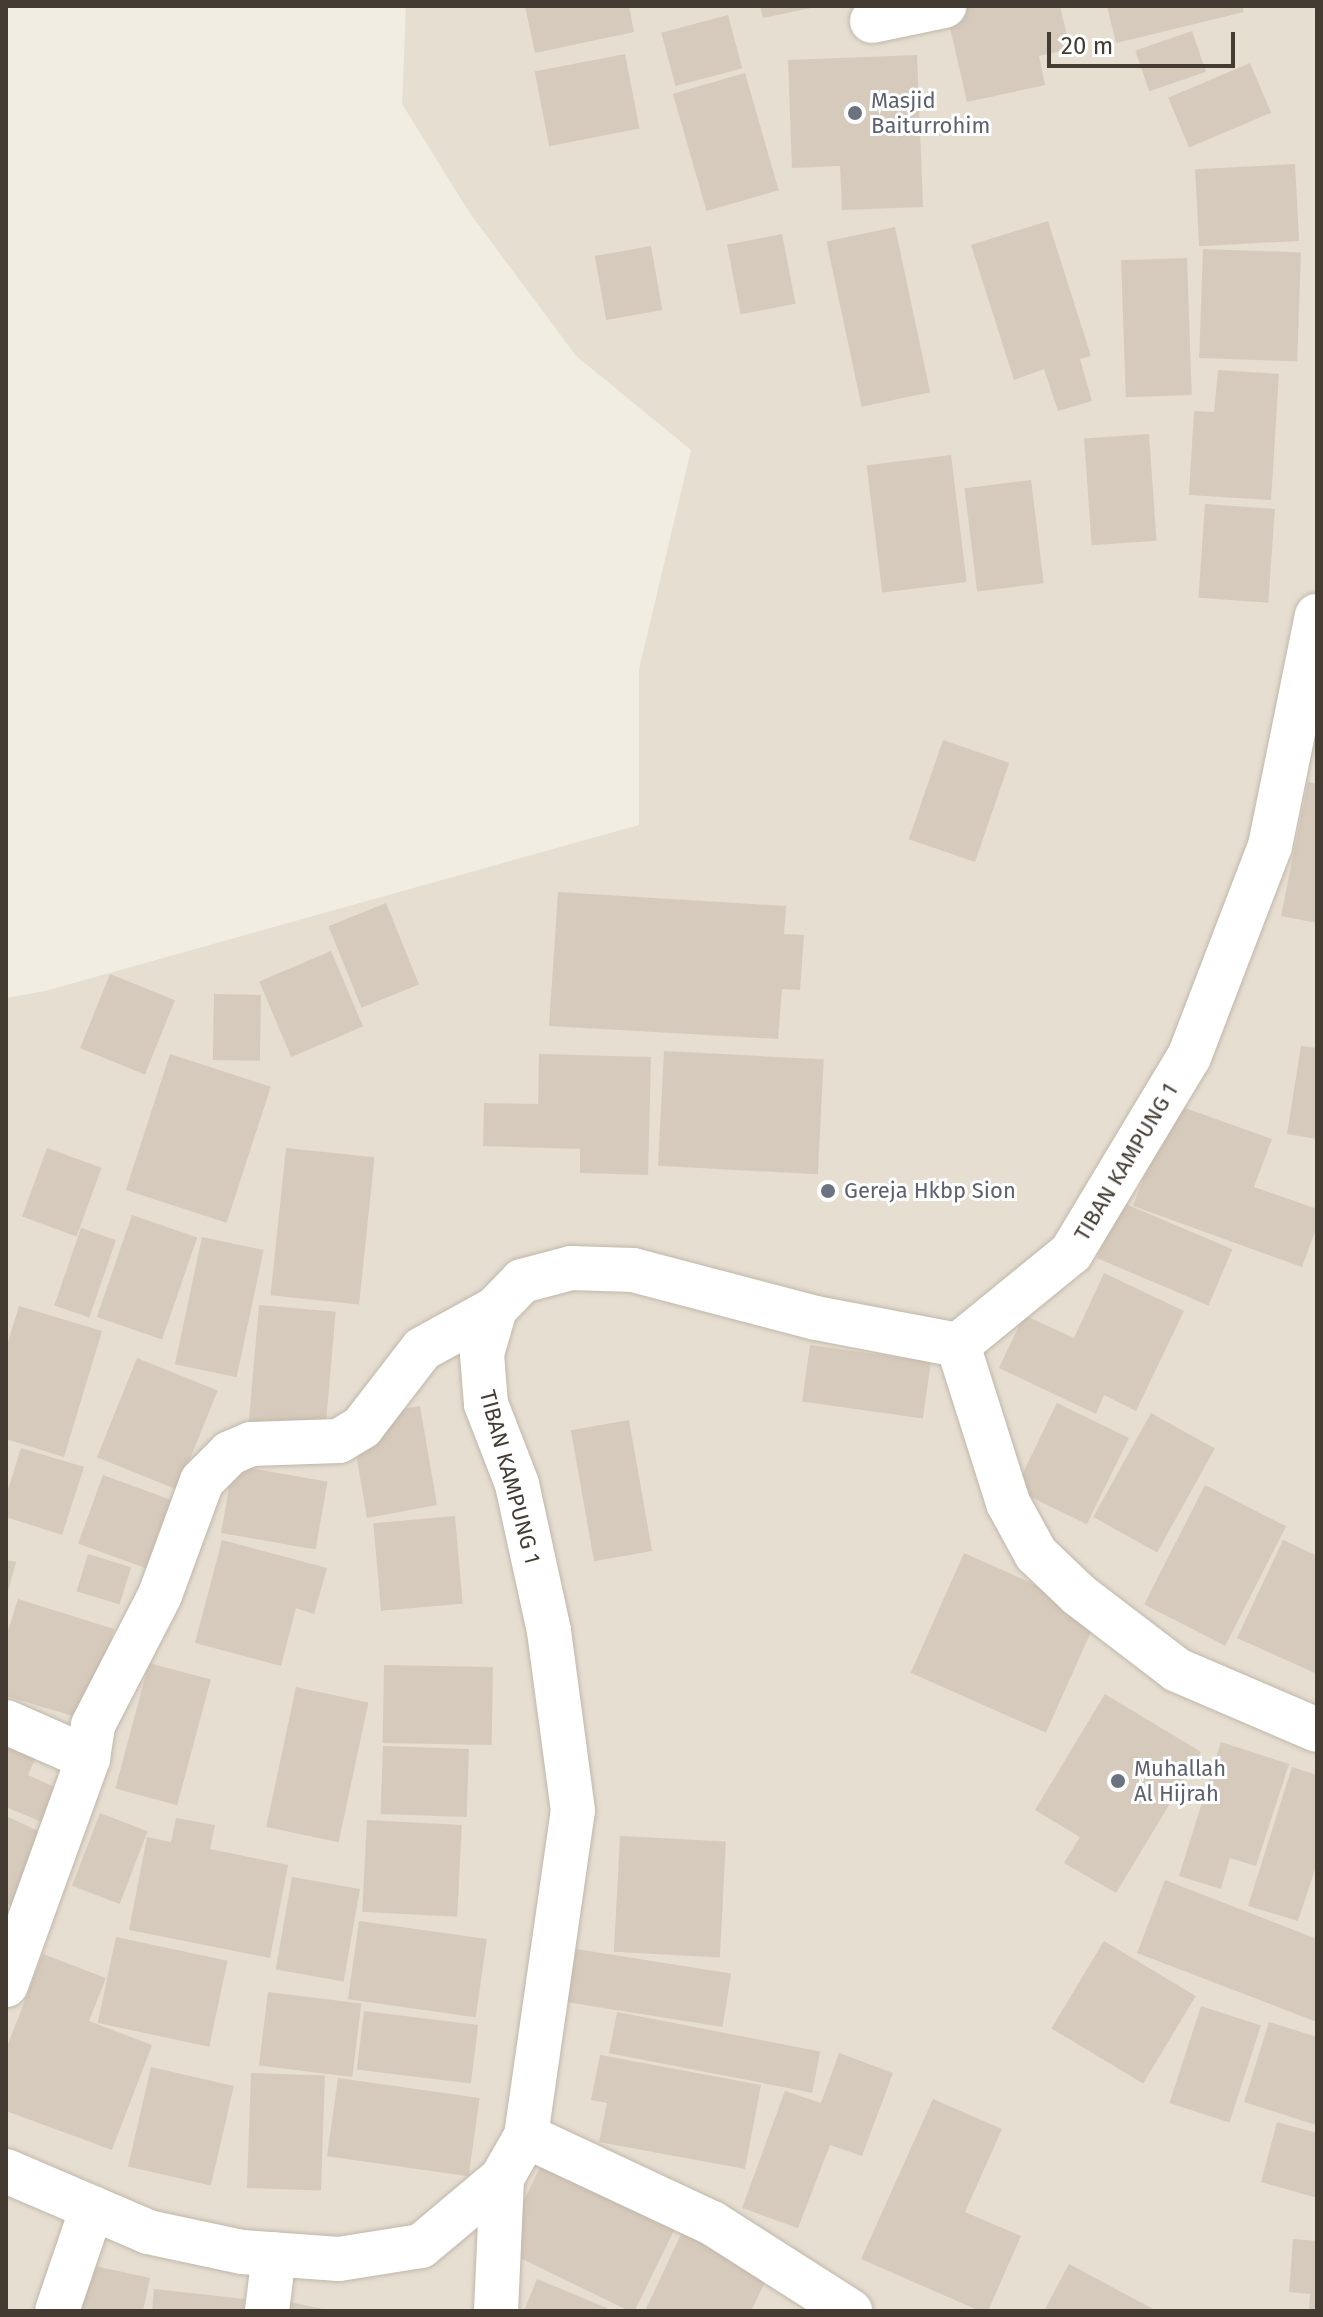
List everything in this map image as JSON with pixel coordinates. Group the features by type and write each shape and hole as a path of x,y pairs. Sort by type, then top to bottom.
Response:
{"street":[{"path":"872,21 944,6"},
{"name":"TIBAN KAMPUNG 1","path":"6,2171 148,2232 242,2252 339,2259 421,2246 502,2178 526,2136 573,1811 549,1631 517,1484 486,1404 482,1354 495,1309 522,1281 571,1268 633,1270 816,1318 958,1345 1071,1253 1189,1057 1270,846 1317,616"},
{"path":"6,1985 88,1758 93,1725 160,1595 192,1502 213,1466 230,1453 251,1444 339,1441 362,1427 422,1349 495,1309"},
{"path":"958,1345 1008,1503 1036,1554 1079,1595 1177,1670 1317,1730"},
{"path":"6,1722 88,1758"},
{"path":"526,2136 712,2223 850,2311"},
{"path":"496,2311 502,2178"},
{"path":"57,2311 92,2208"},
{"path":"267,2311 274,2254"}],"shaded area":[{"path":"406,6 1317,6 1317,2311 6,2311 6,998 45,991 639,825 639,669 691,450 576,356 469,212 402,104"}],"building":[{"path":"525,6 629,6 634,32 535,53"},
{"path":"760,6 816,6 816,7 763,18"},
{"path":"966,6 1060,6 1070,49 1039,56 1045,85 967,102 946,10"},
{"path":"1107,6 1242,6 1244,12 1116,43"},
{"path":"728,15 742,68 676,86 661,33"},
{"path":"1192,31 1206,72 1149,91 1135,51"},
{"path":"625,54 640,129 549,146 535,72"},
{"name":"Masjid Baiturrohim","path":"917,55 923,207 842,210 840,166 792,168 788,60"},
{"path":"1250,63 1271,113 1189,147 1168,98"},
{"path":"745,73 779,190 707,211 673,94"},
{"path":"1295,164 1299,241 1199,246 1195,169"},
{"path":"1048,221 1091,356 1080,359 1092,401 1058,411 1044,369 1014,380 971,245"},
{"path":"895,227 930,392 862,407 827,242"},
{"path":"782,234 796,304 741,314 727,245"},
{"path":"651,246 662,310 606,320 595,256"},
{"path":"1203,249 1301,252 1297,361 1199,358"},
{"path":"1187,258 1192,395 1126,397 1121,260"},
{"path":"1218,370 1279,374 1271,500 1189,495 1194,411 1214,412"},
{"path":"1149,434 1156,541 1092,545 1084,439"},
{"path":"951,455 967,582 882,592 867,465"},
{"path":"1031,480 1044,583 977,591 964,488"},
{"path":"1205,504 1275,509 1268,603 1198,598"},
{"path":"943,740 1009,763 975,862 909,839"},
{"path":"1308,782 1317,784 1317,923 1281,916"},
{"path":"558,892 786,906 784,934 804,935 800,990 782,989 778,1039 549,1026"},
{"path":"386,903 419,985 361,1008 329,926"},
{"path":"331,951 363,1026 291,1057 259,981"},
{"path":"110,974 175,1000 145,1074 80,1048"},
{"path":"214,994 261,995 260,1061 213,1060"},
{"path":"1301,1046 1317,1048 1317,1139 1287,1134"},
{"path":"664,1051 824,1059 818,1174 658,1166"},
{"path":"170,1054 271,1087 227,1223 126,1190"},
{"path":"539,1054 651,1057 648,1175 580,1173 580,1149 483,1146 484,1103 538,1104"},
{"path":"1171,1103 1272,1139 1254,1187 1317,1209 1317,1226 1302,1267 1133,1206"},
{"path":"47,1148 102,1168 77,1236 22,1217"},
{"path":"286,1148 375,1157 359,1304 271,1295"},
{"path":"1121,1202 1232,1249 1209,1305 1097,1258"},
{"path":"132,1215 197,1237 162,1340 97,1317"},
{"path":"81,1228 116,1240 89,1318 54,1306"},
{"path":"202,1237 264,1250 237,1377 175,1364"},
{"path":"1104,1273 1184,1311 1136,1411 1104,1395 1096,1414 999,1368 1024,1315 1074,1338"},
{"path":"259,1305 336,1312 325,1433 248,1427"},
{"path":"19,1306 102,1331 64,1457 6,1439 6,1348"},
{"path":"810,1345 931,1362 923,1418 802,1401"},
{"path":"137,1358 218,1391 178,1490 97,1457"},
{"path":"1057,1403 1129,1438 1087,1524 1015,1489"},
{"path":"420,1406 437,1505 367,1518 353,1436 373,1414"},
{"path":"1151,1413 1215,1448 1157,1552 1093,1517"},
{"path":"629,1420 652,1551 594,1561 571,1430"},
{"path":"21,1448 84,1467 62,1535 6,1517 6,1496"},
{"path":"233,1465 328,1482 316,1550 221,1533"},
{"path":"103,1475 171,1500 146,1568 78,1544"},
{"path":"1205,1485 1286,1526 1225,1646 1144,1604"},
{"path":"455,1516 463,1604 381,1611 373,1523"},
{"path":"222,1540 327,1568 314,1614 296,1608 281,1666 195,1643"},
{"path":"1283,1540 1317,1556 1317,1674 1237,1638"},
{"path":"964,1553 1099,1613 1046,1733 911,1673"},
{"path":"88,1554 131,1567 120,1604 77,1591"},
{"path":"6,1560 16,1562 7,1595 6,1595"},
{"path":"18,1599 114,1629 86,1720 6,1696 6,1637"},
{"path":"149,1663 211,1680 177,1805 115,1789"},
{"path":"384,1665 493,1667 492,1745 383,1743"},
{"path":"296,1687 368,1702 339,1842 266,1827"},
{"name":"Muhallah Al Hijrah","path":"1105,1694 1201,1752 1116,1893 1064,1863 1080,1837 1035,1810"},
{"path":"6,1734 40,1748 28,1775 59,1789 44,1823 6,1807"},
{"path":"1221,1742 1289,1764 1256,1866 1230,1858 1221,1889 1179,1876"},
{"path":"383,1746 469,1749 467,1817 381,1814"},
{"path":"1292,1767 1317,1775 1317,1863 1298,1921 1248,1906"},
{"path":"100,1813 148,1831 120,1904 72,1886"},
{"path":"6,1816 49,1836 16,1908 6,1903"},
{"path":"176,1818 215,1825 210,1849 288,1865 270,1958 129,1930 147,1837 171,1842"},
{"path":"367,1820 462,1825 457,1917 362,1912"},
{"path":"620,1836 726,1842 720,1957 614,1952"},
{"path":"292,1877 360,1889 344,1982 276,1970"},
{"path":"1165,1880 1317,1939 1317,2022 1137,1953"},
{"path":"359,1921 487,1939 476,2017 348,1999"},
{"path":"116,1937 228,1961 209,2047 98,2023"},
{"path":"1104,1941 1196,1996 1143,2084 1051,2028"},
{"path":"576,1949 731,1974 723,2027 568,2002"},
{"path":"43,1954 106,1978 89,2021 152,2045 112,2150 6,2111 6,2049"},
{"path":"268,1992 361,2003 352,2077 259,2065"},
{"path":"1201,2006 1261,2025 1229,2122 1169,2103"},
{"path":"364,2011 478,2025 471,2084 357,2070"},
{"path":"617,2012 820,2051 812,2093 609,2053"},
{"path":"1269,2022 1317,2037 1316,2125 1244,2102"},
{"path":"839,2053 893,2073 862,2156 830,2145 798,2228 742,2208 785,2091 821,2103"},
{"path":"600,2055 761,2085 745,2169 599,2142 607,2103 591,2100"},
{"path":"151,2067 234,2086 211,2186 128,2166"},
{"path":"251,2073 325,2076 321,2191 247,2188"},
{"path":"338,2078 480,2098 469,2176 327,2156"},
{"path":"933,2099 1002,2129 965,2212 1021,2236 988,2311 980,2311 861,2259"},
{"path":"1277,2122 1317,2133 1317,2198 1261,2182"},
{"path":"547,2153 680,2218 635,2311 501,2248"},
{"path":"682,2232 769,2274 751,2311 645,2311"},
{"path":"1293,2239 1317,2241 1317,2311 1309,2311 1310,2294 1289,2292"},
{"path":"86,2264 150,2278 143,2311 75,2311"},
{"path":"1069,2264 1157,2311 1044,2311"},
{"path":"537,2279 607,2308 606,2311 524,2311"},
{"path":"154,2289 245,2299 243,2311 152,2311"},
{"path":"281,2300 327,2310 327,2311 279,2311"}],"place":[{"name":"Masjid Baiturrohim","path":"855,113"},
{"name":"Gereja Hkbp Sion","path":"828,1191"},
{"name":"Muhallah Al Hijrah","path":"1118,1781"}]}
